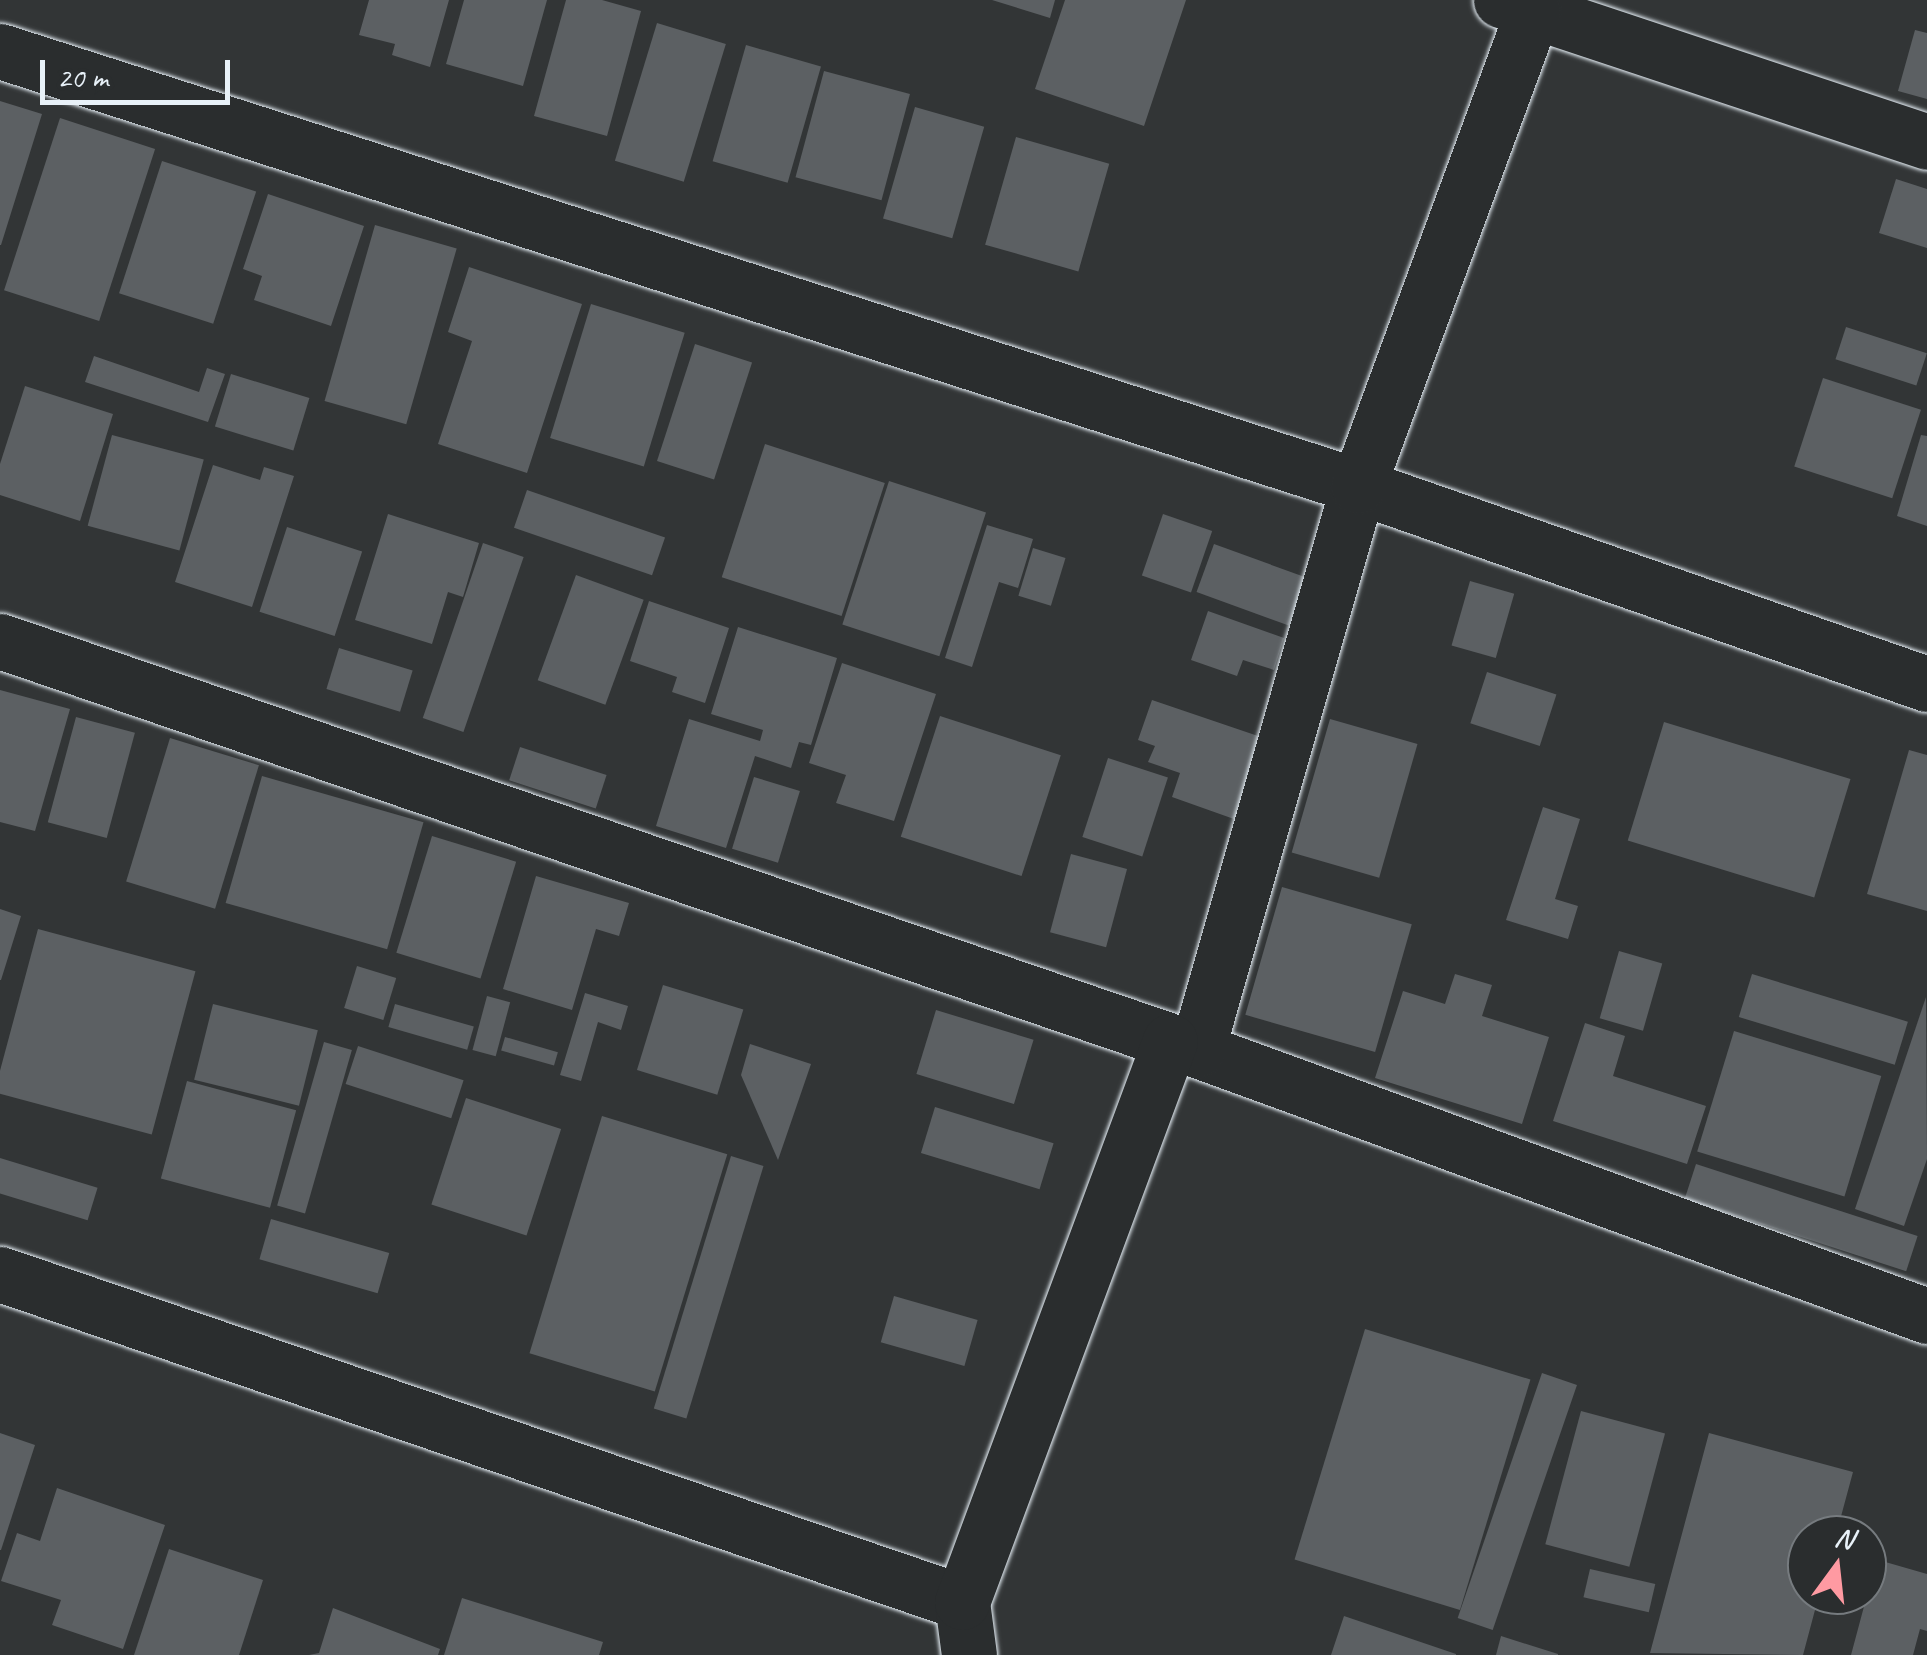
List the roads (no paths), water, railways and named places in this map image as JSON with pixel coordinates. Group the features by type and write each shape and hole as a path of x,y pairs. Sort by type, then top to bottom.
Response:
{"street":[{"path":"970,1655 962,1602 1184,1046 1358,486 1517,6 1598,16 1927,142"},
{"path":"0,51 1358,486 1927,684"},
{"path":"0,641 1184,1046 1927,1316"},
{"path":"0,1274 962,1602"}]}
